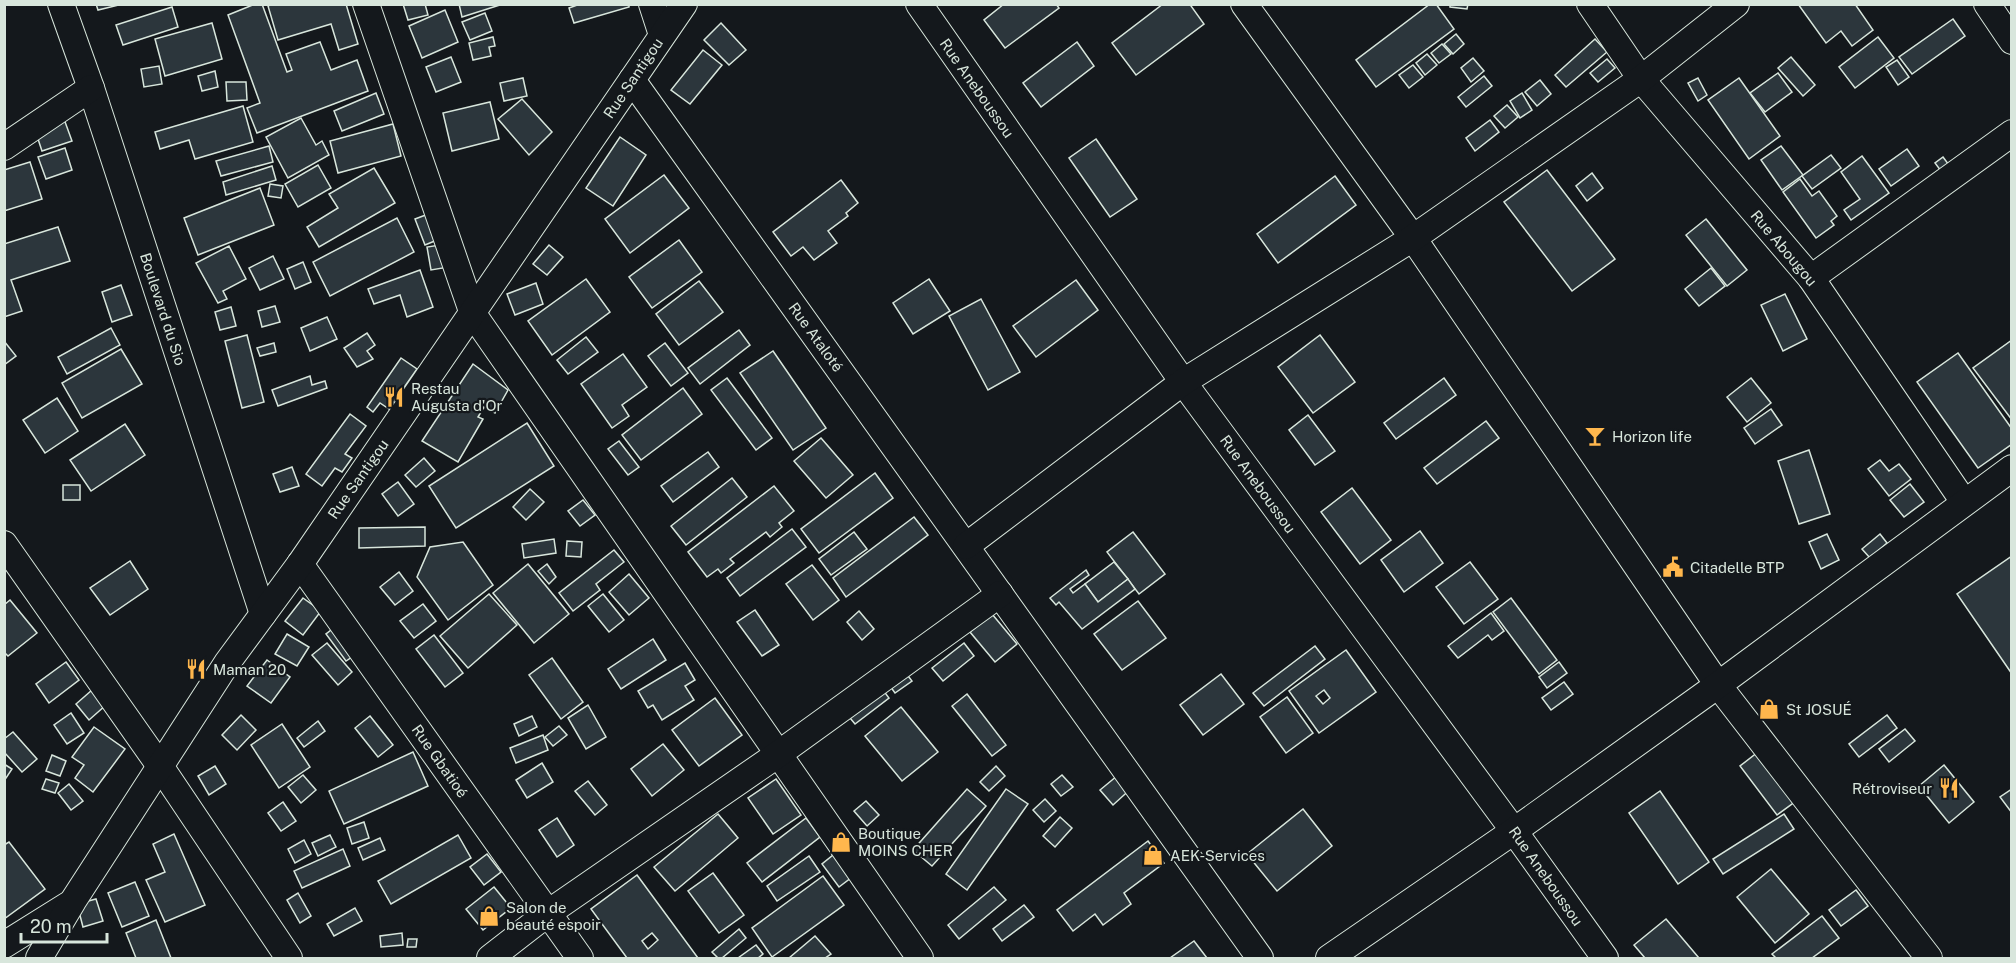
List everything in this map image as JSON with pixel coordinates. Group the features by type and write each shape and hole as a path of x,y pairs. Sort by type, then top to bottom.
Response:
{"street":[{"name":"Boulevard du Sio","path":"61,4 91,88 263,614"},
{"path":"366,4 472,314 920,958"},
{"path":"652,4 662,35"},
{"name":"Rue Santigou","path":"39,958 73,901 227,663 300,564 684,4"},
{"name":"Rue Aneboussou","path":"919,4 1183,382 1605,958"},
{"path":"1244,4 1413,238 1718,685 1929,958"},
{"name":"Rue Abougou","path":"1590,4 1641,80 1811,278 1964,502"},
{"path":"966,546 1183,382 1413,238 1641,80 1736,4"},
{"path":"1987,4 2012,41"},
{"name":"Rue Ataloté","path":"632,80 1260,958"},
{"path":"4,147 91,88"},
{"path":"1811,278 2012,133"},
{"path":"1329,958 1514,831 1718,685 2012,468"},
{"path":"8,558 160,766 289,958"},
{"name":"Rue Gbatioé","path":"300,564 580,958"},
{"path":"490,958 548,913 777,755 1000,594"},
{"path":"4,945 73,901"}],"building":[{"path":"96,4 119,4 119,5 98,10"},
{"path":"255,4 262,4 287,72 292,70 286,54 320,42 331,70 357,60 368,91 257,133 247,108 260,103 228,15"},
{"path":"272,4 346,4 358,44 339,50 331,24 278,40 268,6"},
{"path":"403,4 425,4 428,15 408,20"},
{"path":"459,4 503,4 462,17"},
{"path":"580,4 629,4 629,7 574,23 569,8"},
{"path":"1004,4 1056,4 1059,8 1005,48 984,20"},
{"path":"1163,4 1192,4 1191,6 1204,24 1136,75 1112,43"},
{"path":"1430,4 1436,4 1454,29 1376,87 1356,60"},
{"path":"1450,4 1468,4 1467,9 1450,7"},
{"path":"1798,4 1855,4 1873,30 1852,46 1841,31 1826,43"},
{"path":"172,7 178,27 123,45 116,25"},
{"path":"445,10 458,42 422,58 409,26"},
{"path":"485,13 492,31 470,40 462,22"},
{"path":"1953,19 1965,36 1912,74 1899,57"},
{"path":"212,23 222,59 165,76 155,39"},
{"path":"721,23 746,50 729,65 704,40"},
{"path":"1456,34 1464,44 1453,54 1444,44"},
{"path":"493,37 495,46 489,47 491,56 473,60 469,43"},
{"path":"1878,37 1894,58 1855,88 1839,67"},
{"path":"1595,39 1607,52 1566,87 1555,75"},
{"path":"1077,42 1094,66 1041,107 1023,83"},
{"path":"1442,44 1451,54 1439,63 1431,53"},
{"path":"703,50 722,65 690,104 671,90"},
{"path":"1427,54 1437,65 1425,75 1416,63"},
{"path":"451,57 461,82 436,92 426,67"},
{"path":"1791,57 1815,85 1803,96 1778,68"},
{"path":"1473,58 1484,71 1471,82 1461,68"},
{"path":"1607,59 1615,68 1598,82 1590,73"},
{"path":"1897,60 1909,77 1898,85 1886,67"},
{"path":"1413,65 1423,77 1409,88 1399,75"},
{"path":"159,66 162,84 144,87 141,69"},
{"path":"215,71 218,87 202,91 198,76"},
{"path":"1778,73 1792,92 1765,112 1750,93"},
{"path":"1484,76 1492,86 1466,107 1458,97"},
{"path":"523,78 527,96 504,101 500,83"},
{"path":"1698,78 1707,95 1698,101 1688,83"},
{"path":"1739,78 1780,136 1749,159 1708,100"},
{"path":"1540,80 1551,94 1537,106 1525,92"},
{"path":"226,82 246,82 247,100 227,101"},
{"path":"376,93 384,114 342,131 334,111"},
{"path":"1522,93 1532,110 1520,118 1510,101"},
{"path":"522,99 552,132 529,155 498,119"},
{"path":"490,102 499,139 452,151 443,113"},
{"path":"1507,105 1518,117 1505,128 1494,116"},
{"path":"243,106 253,142 195,159 189,140 160,149 155,132"},
{"path":"301,118 316,145 322,141 329,155 288,178 266,137"},
{"path":"64,119 72,141 42,151 35,130"},
{"path":"1490,120 1499,132 1475,151 1466,138"},
{"path":"393,124 401,156 338,173 330,141"},
{"path":"620,137 646,155 613,206 586,188"},
{"path":"1096,139 1137,199 1110,217 1069,158"},
{"path":"269,146 273,162 221,176 216,161"},
{"path":"1781,146 1803,175 1782,190 1761,160"},
{"path":"65,148 72,170 46,179 38,157"},
{"path":"1907,149 1919,166 1891,186 1879,169"},
{"path":"1831,155 1841,168 1812,189 1802,176"},
{"path":"1862,156 1889,193 1851,220 1844,210 1860,199 1841,172"},
{"path":"1943,157 1949,165 1941,171 1935,163"},
{"path":"30,162 42,199 4,211 4,170"},
{"path":"318,165 331,188 298,207 285,184"},
{"path":"272,166 276,180 226,195 223,182"},
{"path":"374,168 395,203 319,247 307,227 338,208 329,194"},
{"path":"1547,170 1615,259 1572,291 1504,202"},
{"path":"1592,173 1603,188 1587,201 1576,186"},
{"path":"664,175 689,208 630,253 605,219"},
{"path":"1335,176 1356,205 1278,263 1257,234"},
{"path":"1800,179 1812,196 1819,191 1837,216 1831,221 1834,225 1816,238 1783,192"},
{"path":"841,180 858,203 846,213 848,216 828,231 837,243 814,260 803,247 791,256 773,232"},
{"path":"270,184 283,186 281,198 268,196"},
{"path":"260,188 274,225 198,255 184,218"},
{"path":"431,213 442,238 425,245 415,219"},
{"path":"397,218 414,252 330,296 313,262"},
{"path":"1706,219 1747,270 1727,286 1686,235"},
{"path":"58,227 70,261 11,280 22,311 4,317 4,244"},
{"path":"679,240 702,272 652,308 629,277"},
{"path":"446,244 449,267 431,270 427,247"},
{"path":"549,245 563,257 547,275 533,264"},
{"path":"229,246 246,279 223,291 227,299 218,303 196,263"},
{"path":"273,256 284,279 260,290 249,268"},
{"path":"303,262 311,282 295,289 287,269"},
{"path":"1711,268 1725,286 1699,306 1685,289"},
{"path":"420,270 433,307 407,317 400,295 374,304 368,289"},
{"path":"586,279 610,312 552,355 528,321"},
{"path":"929,279 950,311 913,334 893,303"},
{"path":"1076,280 1098,310 1036,357 1013,326"},
{"path":"699,281 723,312 679,345 656,314"},
{"path":"536,283 543,304 515,315 507,294"},
{"path":"121,285 132,315 112,322 102,292"},
{"path":"1785,294 1807,339 1783,351 1761,305"},
{"path":"981,299 1020,372 988,390 949,316"},
{"path":"275,306 280,322 262,327 258,311"},
{"path":"231,307 236,326 220,330 215,312"},
{"path":"327,317 337,339 310,351 301,328"},
{"path":"111,328 120,345 67,374 58,357"},
{"path":"739,330 750,345 700,384 688,368"},
{"path":"367,333 375,345 367,351 373,359 357,367 344,348"},
{"path":"247,335 264,402 242,408 225,341"},
{"path":"1320,335 1355,382 1313,413 1278,367"},
{"path":"586,337 598,352 568,374 557,360"},
{"path":"2012,340 2012,420 1973,368"},
{"path":"4,341 16,356 4,365"},
{"path":"274,343 276,352 260,356 257,348"},
{"path":"665,343 688,373 671,386 648,356"},
{"path":"121,349 142,384 82,418 62,383"},
{"path":"773,351 826,428 793,450 740,373"},
{"path":"1958,353 2012,429 2012,444 1978,468 1917,382"},
{"path":"623,354 647,387 622,405 629,416 612,428 581,384"},
{"path":"401,358 417,369 389,409 380,403 373,412 367,407"},
{"path":"473,364 508,390 495,413 484,407 478,417 483,419 458,462 422,441"},
{"path":"310,376 312,385 325,381 327,388 278,406 272,390"},
{"path":"727,378 772,438 756,450 711,390"},
{"path":"1444,378 1456,395 1396,439 1384,423"},
{"path":"1751,378 1771,403 1747,422 1727,397"},
{"path":"683,388 702,414 641,460 622,435"},
{"path":"57,398 78,431 45,453 23,420"},
{"path":"1771,409 1782,425 1755,444 1744,428"},
{"path":"350,414 366,426 345,454 352,458 342,472 335,468 322,486 306,474"},
{"path":"1308,415 1335,451 1315,465 1289,430"},
{"path":"1486,421 1499,438 1437,484 1424,468"},
{"path":"527,423 554,466 456,528 429,486"},
{"path":"125,424 145,455 91,491 70,460"},
{"path":"821,438 853,475 826,498 794,461"},
{"path":"619,441 639,467 628,475 608,449"},
{"path":"1809,450 1830,514 1799,524 1778,461"},
{"path":"708,452 719,467 673,502 661,486"},
{"path":"424,458 435,471 416,487 405,475"},
{"path":"1880,460 1889,471 1899,464 1911,479 1889,496 1868,469"},
{"path":"292,467 299,486 280,492 273,474"},
{"path":"875,473 893,498 819,553 801,529"},
{"path":"732,478 747,497 686,545 671,526"},
{"path":"398,482 414,504 398,516 382,494"},
{"path":"1910,484 1924,502 1904,517 1890,500"},
{"path":"63,485 80,485 80,500 63,500"},
{"path":"774,486 794,511 779,523 782,527 770,537 766,532 730,559 734,563 721,573 718,569 707,577 688,552"},
{"path":"1352,488 1391,540 1360,564 1321,512"},
{"path":"530,489 544,502 526,520 513,507"},
{"path":"583,500 595,515 580,526 568,511"},
{"path":"914,517 928,535 846,597 833,578"},
{"path":"425,527 425,546 359,548 359,528"},
{"path":"792,529 806,547 740,596 727,578"},
{"path":"1420,531 1443,563 1404,592 1381,560"},
{"path":"854,532 867,549 831,575 819,559"},
{"path":"1133,532 1165,574 1139,594 1107,552"},
{"path":"1827,534 1839,560 1821,569 1809,542"},
{"path":"1880,534 1887,543 1870,558 1862,549"},
{"path":"554,539 556,553 524,558 522,544"},
{"path":"567,541 582,542 581,557 566,556"},
{"path":"463,542 493,585 448,620 417,577 430,547"},
{"path":"614,550 624,562 596,584 600,590 573,611 559,593"},
{"path":"2012,556 2012,674 1957,594"},
{"path":"130,561 148,589 110,615 90,588"},
{"path":"1114,562 1128,579 1098,602 1085,584"},
{"path":"1470,562 1498,599 1464,624 1436,587"},
{"path":"528,564 569,614 534,643 493,593"},
{"path":"547,564 556,577 549,584 538,571"},
{"path":"812,565 839,600 813,620 786,584"},
{"path":"1086,570 1089,575 1070,589 1073,593 1085,584 1098,602 1128,579 1135,589 1082,629 1059,602 1056,605 1050,598"},
{"path":"399,572 413,591 395,605 380,587"},
{"path":"629,574 649,598 629,615 609,592"},
{"path":"489,594 517,625 468,668 440,636"},
{"path":"603,594 624,620 609,632 588,606"},
{"path":"303,598 321,611 303,635 285,621"},
{"path":"1511,598 1557,660 1539,674 1493,612"},
{"path":"10,600 37,633 8,656 4,652 4,605"},
{"path":"1138,601 1166,638 1122,670 1094,634"},
{"path":"423,604 436,621 414,638 400,621"},
{"path":"755,610 779,645 762,656 737,622"},
{"path":"859,611 874,629 862,640 847,622"},
{"path":"1491,613 1504,631 1492,640 1488,635 1458,658 1448,646"},
{"path":"992,614 1017,644 995,662 970,632"},
{"path":"335,627 355,655 346,661 326,634"},
{"path":"287,634 309,647 297,666 275,654"},
{"path":"434,635 463,673 445,687 416,649"},
{"path":"653,639 666,660 621,689 608,669"},
{"path":"327,643 352,672 338,685 312,655"},
{"path":"964,643 974,656 943,681 932,668"},
{"path":"1315,646 1325,659 1264,706 1253,693"},
{"path":"1346,650 1376,692 1319,733 1289,691","holes":["1324,690 1330,698 1323,704 1316,696"]},
{"path":"552,658 583,702 561,719 529,675"},
{"path":"267,660 290,677 271,703 247,686"},
{"path":"66,662 79,680 49,703 36,684"},
{"path":"1559,662 1567,673 1547,688 1539,677"},
{"path":"685,663 695,680 685,686 694,700 662,720 653,705 648,708 638,691"},
{"path":"902,668 912,681 895,693 885,679"},
{"path":"1221,674 1244,704 1203,735 1180,705"},
{"path":"1564,682 1573,694 1551,710 1542,698"},
{"path":"880,686 889,698 855,724 846,713"},
{"path":"92,690 106,705 89,720 76,704"},
{"path":"967,694 1006,745 992,756 952,706"},
{"path":"1287,697 1313,733 1286,753 1260,717"},
{"path":"715,698 742,735 699,766 672,730"},
{"path":"588,705 606,737 586,749 568,718"},
{"path":"901,707 938,752 902,781 865,736"},
{"path":"71,713 84,733 67,744 54,725"},
{"path":"241,715 256,730 237,750 222,735"},
{"path":"1887,715 1897,728 1859,757 1849,744"},
{"path":"370,716 393,745 378,757 355,728"},
{"path":"532,716 537,727 519,736 514,724"},
{"path":"318,721 325,731 304,747 297,738"},
{"path":"282,724 310,767 279,788 251,745"},
{"path":"559,726 567,735 553,746 545,737"},
{"path":"94,727 125,749 93,792 75,778 84,765 72,757"},
{"path":"1905,729 1915,741 1889,762 1879,749"},
{"path":"13,732 37,759 22,772 4,752 4,739"},
{"path":"543,735 548,750 516,763 510,748"},
{"path":"663,744 684,770 652,796 631,769"},
{"path":"413,752 428,786 344,824 329,791"},
{"path":"1758,752 1796,801 1777,815 1740,766"},
{"path":"52,755 66,761 60,776 46,771"},
{"path":"542,763 553,782 527,798 516,780"},
{"path":"4,764 12,769 4,781"},
{"path":"1944,765 1974,802 1949,823 1919,786"},
{"path":"215,766 226,784 209,795 198,776"},
{"path":"996,766 1005,776 989,791 980,782"},
{"path":"1123,771 1135,785 1113,805 1100,790"},
{"path":"303,775 316,790 301,803 288,787"},
{"path":"1062,775 1073,787 1061,796 1051,784"},
{"path":"46,779 59,783 55,793 42,789"},
{"path":"776,779 801,815 773,834 748,798"},
{"path":"588,781 607,805 595,815 575,791"},
{"path":"69,784 83,801 71,810 58,793"},
{"path":"967,789 986,806 932,866 913,850"},
{"path":"1006,789 1028,804 967,890 946,874"},
{"path":"2012,789 2012,813 2000,797"},
{"path":"1660,791 1709,862 1678,884 1629,813"},
{"path":"1045,799 1056,811 1044,822 1033,810"},
{"path":"866,801 879,815 867,826 854,811"},
{"path":"283,802 296,821 281,831 268,813"},
{"path":"1303,809 1332,846 1277,891 1247,854"},
{"path":"718,814 738,838 675,891 654,867"},
{"path":"1784,814 1794,829 1723,874 1713,859"},
{"path":"1060,817 1072,828 1055,847 1043,836"},
{"path":"557,818 574,845 557,857 539,830"},
{"path":"806,818 820,837 762,882 747,863"},
{"path":"364,822 369,838 352,844 347,828"},
{"path":"174,834 205,905 165,922 146,880 165,872 153,844"},
{"path":"330,835 336,847 318,856 312,843"},
{"path":"458,835 471,858 391,904 378,881"},
{"path":"380,838 385,850 363,860 358,848"},
{"path":"304,840 311,854 295,863 288,849"},
{"path":"1148,841 1164,863 1124,893 1131,904 1103,925 1095,914 1073,931 1057,910"},
{"path":"9,842 45,889 4,919 4,845"},
{"path":"343,849 350,866 302,888 294,871"},
{"path":"838,851 856,874 839,887 822,864"},
{"path":"487,854 501,872 484,885 470,867"},
{"path":"809,856 820,872 777,901 767,886"},
{"path":"1771,869 1809,914 1775,943 1737,897"},
{"path":"713,873 744,915 719,933 688,891"},
{"path":"637,875 698,958 627,958 591,909","holes":["652,933 658,940 648,949 642,941"]},
{"path":"823,876 844,905 772,957 752,928"},
{"path":"135,882 149,916 122,927 108,893"},
{"path":"494,887 511,908 483,930 466,909"},
{"path":"994,887 1006,900 959,939 948,925"},
{"path":"1856,890 1868,906 1841,926 1829,910"},
{"path":"298,893 311,916 300,923 287,900"},
{"path":"96,899 103,921 83,927 77,904"},
{"path":"1024,905 1034,917 1002,941 993,929"},
{"path":"355,908 362,921 334,936 327,924"},
{"path":"1822,916 1839,938 1812,958 1776,958 1772,954"},
{"path":"1666,919 1699,958 1645,958 1634,945"},
{"path":"156,920 171,958 136,958 126,933"},
{"path":"739,929 746,938 722,958 718,958 712,952"},
{"path":"402,933 403,945 381,947 380,936"},
{"path":"815,936 831,954 825,958 789,958"},
{"path":"408,939 417,939 416,947 407,947"},
{"path":"1194,941 1207,958 1170,958"},
{"path":"756,945 763,954 758,958 738,958"}],"place":[{"name":"Restau Augusta d'Or","path":"394,397"},
{"name":"Horizon life","path":"1595,436"},
{"name":"Citadelle BTP","path":"1673,567"},
{"name":"Maman 20","path":"196,669"},
{"name":"St JOSUÉ","path":"1769,709"},
{"name":"Rétroviseur","path":"1949,788"},
{"name":"Boutique MOINS CHER","path":"841,842"},
{"name":"AEK-Services","path":"1153,855"},
{"name":"Salon de beauté espoir","path":"489,916"}]}
